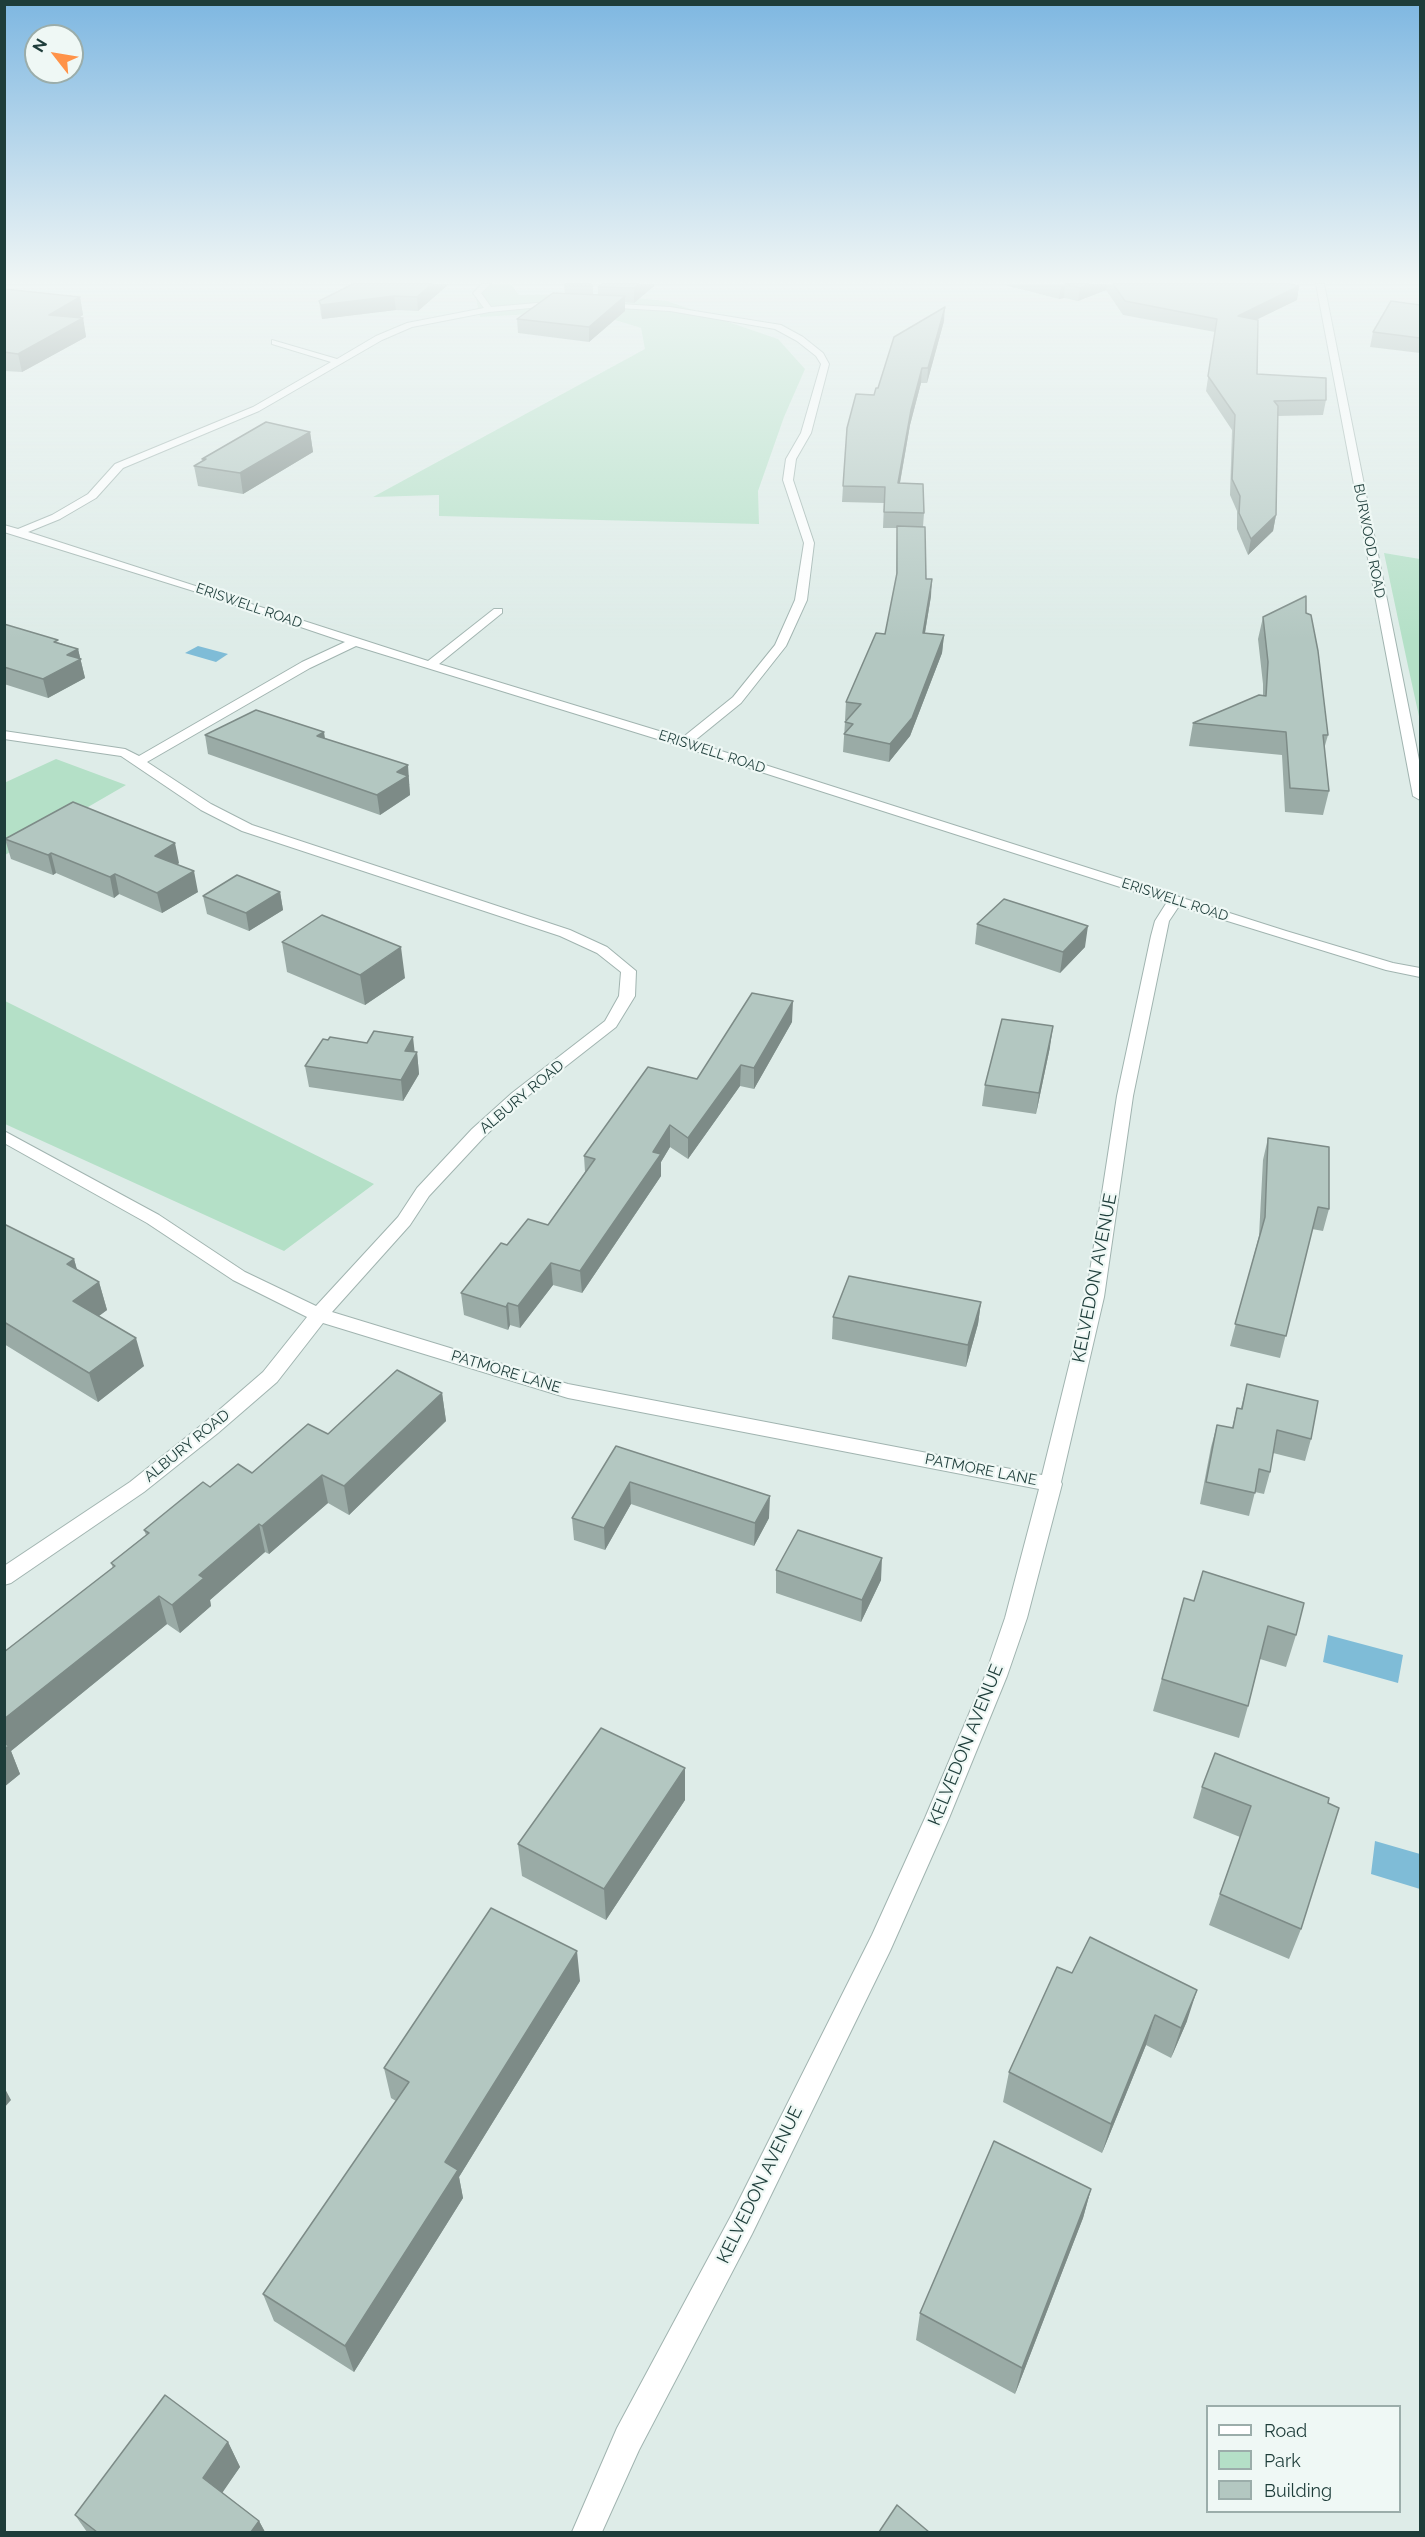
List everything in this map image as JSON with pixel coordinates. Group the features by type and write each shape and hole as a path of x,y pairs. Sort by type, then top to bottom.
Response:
{"street":[{"path":"19,532 56,518 92,496 119,466 267,402"},
{"path":"684,743 736,700 780,646 801,600 808,543 788,480 790,459 806,434 815,402"},
{"name":"BURWOOD ROAD","path":"1342,402 1420,796"},
{"name":"ERISWELL ROAD","path":"4,528 355,642 684,743 1369,961 1420,972"},
{"path":"430,664 498,611"},
{"path":"4,735 125,753 138,762 306,665 355,642"},
{"name":"ALBURY ROAD","path":"4,1577 137,1487 270,1377 319,1315 405,1221 423,1192 478,1133 518,1096 611,1024 627,996 629,971 602,950 565,933 247,828 206,807 138,762"},
{"name":"KELVEDON AVENUE","path":"587,2532 628,2439 742,2224 881,1943 937,1818 996,1676 1012,1628 1052,1484 1095,1297 1125,1096 1158,936 1162,921 1176,900"},
{"name":"PATMORE LANE","path":"4,1136 153,1219 239,1276 319,1315 568,1391 1052,1484"}],"green space":[{"path":"547,402 790,402 758,491 759,524 439,516 439,495 373,497"},
{"path":"1384,553 1420,559 1420,721 1408,666"},
{"path":"56,759 126,785 5,855 4,783"},
{"path":"5,1001 374,1184 284,1251 5,1124"}],"water":[{"path":"198,646 228,654 216,662 185,653"},
{"path":"1328,1635 1403,1655 1398,1683 1323,1662"},
{"path":"1375,1841 1420,1854 1420,1889 1371,1874"}],"building":[{"path":"854,402 913,402 898,483 923,484 924,513 884,512 885,487 843,486 847,428"},
{"path":"1226,402 1275,402 1278,406 1276,515 1251,539 1239,513 1240,496 1232,479 1235,415"},
{"path":"266,422 310,432 240,473 194,466 206,459 202,459"},
{"path":"897,526 925,527 926,579 932,579 923,633 944,635 912,718 890,744 844,734 853,724 845,722 861,704 846,702 876,633 885,634 897,573"},
{"path":"1306,596 1306,613 1311,615 1318,651 1328,735 1323,735 1329,791 1290,788 1286,732 1193,723 1259,695 1266,696 1268,662 1263,617"},
{"path":"4,624 58,640 54,642 78,649 67,655 81,659 43,679 4,667"},
{"path":"256,710 324,732 317,736 408,765 397,772 408,776 377,795 205,735"},
{"path":"73,802 175,843 155,856 194,871 157,893 115,874 110,877 51,853 48,855 5,839"},
{"path":"237,875 280,892 246,913 203,896"},
{"path":"1004,899 1088,926 1063,952 977,924"},
{"path":"322,915 401,947 360,975 282,942"},
{"path":"752,993 793,1001 754,1068 741,1065 688,1138 670,1125 653,1152 661,1154 580,1271 551,1263 518,1306 508,1303 506,1307 461,1293 501,1243 507,1245 528,1219 548,1225 595,1159 584,1156 648,1067 697,1079"},
{"path":"1002,1019 1053,1026 1039,1093 985,1085"},
{"path":"374,1031 413,1037 405,1051 417,1052 401,1080 305,1066 323,1039 328,1040 330,1037 367,1043"},
{"path":"1268,1138 1329,1147 1329,1209 1318,1207 1286,1336 1235,1324 1265,1217"},
{"path":"4,1224 74,1259 67,1264 99,1282 73,1301 136,1338 89,1373 4,1322"},
{"path":"849,1276 981,1302 968,1345 833,1317"},
{"path":"397,1370 442,1393 344,1486 322,1475 199,1575 204,1578 172,1605 159,1596 4,1719 4,1652 115,1566 111,1563 149,1533 144,1530 203,1482 210,1487 238,1464 252,1473 308,1424 328,1434"},
{"path":"1247,1384 1318,1401 1311,1439 1277,1430 1270,1472 1259,1469 1255,1493 1206,1482 1217,1425 1233,1428 1237,1408 1242,1409"},
{"path":"616,1446 770,1496 755,1523 630,1482 604,1528 572,1518"},
{"path":"798,1530 882,1558 862,1600 776,1570"},
{"path":"1203,1571 1304,1603 1296,1635 1268,1626 1248,1706 1162,1679 1184,1598 1194,1601"},
{"path":"601,1728 685,1768 604,1889 518,1844"},
{"path":"1215,1753 1329,1798 1328,1803 1339,1808 1301,1929 1220,1894 1251,1806 1202,1787"},
{"path":"491,1908 577,1951 445,2162 458,2170 345,2346 263,2294 409,2082 384,2068"},
{"path":"1090,1937 1197,1990 1181,2028 1155,2015 1111,2124 1009,2072 1057,1967 1072,1973"},
{"path":"994,2141 1091,2189 1022,2368 920,2313"},
{"path":"165,2395 228,2442 203,2478 259,2521 251,2532 97,2532 75,2515"},
{"path":"897,2505 929,2532 879,2532"}]}
